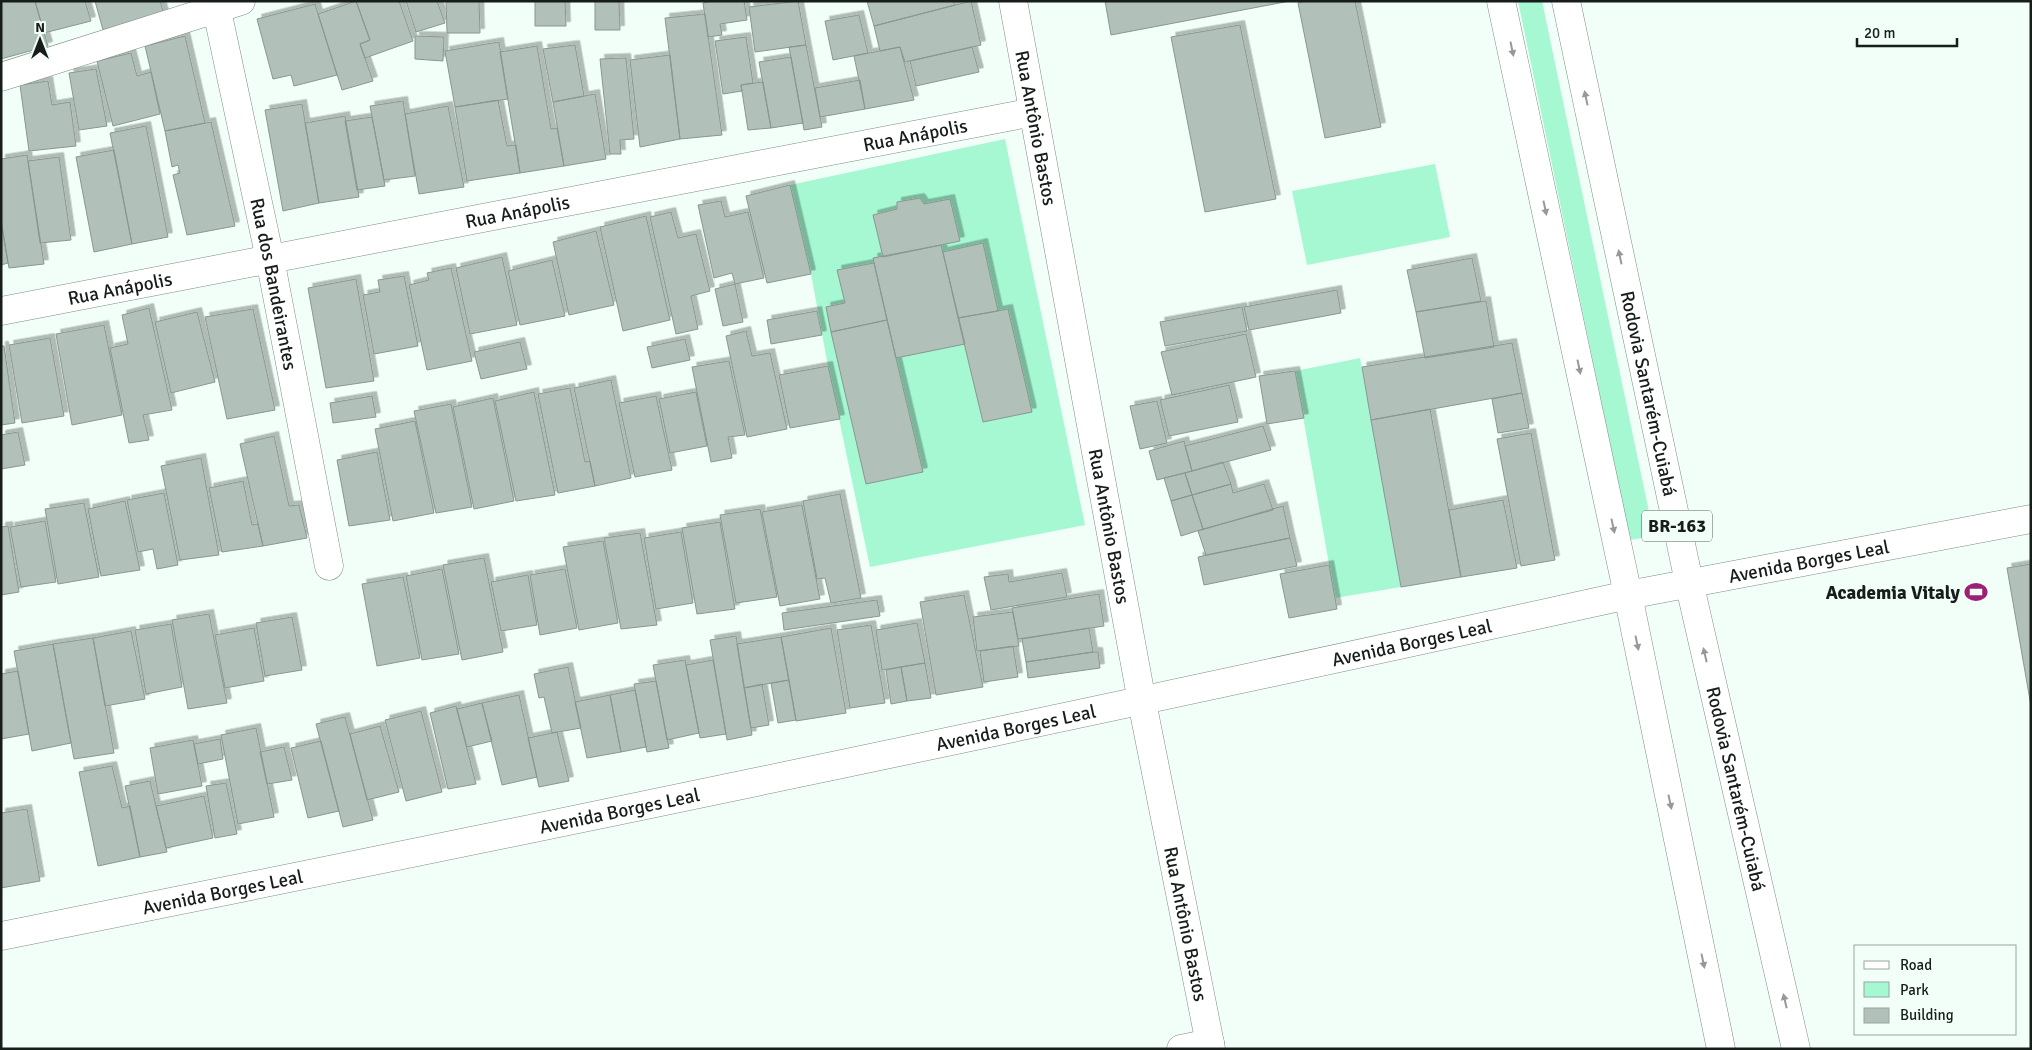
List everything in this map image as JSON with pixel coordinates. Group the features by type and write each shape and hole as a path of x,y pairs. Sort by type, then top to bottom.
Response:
{"main road":[{"name":"Rua Antônio Bastos","path":"1013,1 1142,702 1211,1046"},
{"name":"BR-163","path":"1501,1 1628,595 1721,1049"},
{"name":"Rodovia Santarém-Cuiabá","path":"1566,1 1688,582 1796,1049"},
{"path":"1,77 224,4"},
{"name":"Rua dos Bandeirantes","path":"224,4 270,260 329,566"},
{"name":"Rua Anápolis","path":"1,310 270,260 1033,112"},
{"name":"Avenida Borges Leal","path":"1,936 376,861 1142,702 1688,582 2031,519"},
{"path":"1181,1049 1211,1046"}],"green space":[{"path":"1518,1 1542,1 1654,536 1630,540"},
{"path":"1005,139 1085,525 870,567 811,274 790,185"},
{"path":"1435,164 1450,237 1307,265 1292,191"},
{"path":"1360,358 1401,587 1335,598 1295,371"}],"building":[{"path":"1,1 35,1 48,46 1,59"},
{"path":"35,1 85,1 91,21 44,33"},
{"path":"95,1 160,1 164,14 103,30"},
{"path":"356,1 399,1 413,41 365,58 360,44 370,40"},
{"path":"356,1 370,40 360,44 373,81 342,90 318,14"},
{"path":"406,1 437,1 445,23 416,32"},
{"path":"446,1 479,1 480,33 447,33"},
{"path":"535,1 565,1 566,26 535,26"},
{"path":"595,1 619,1 620,30 595,30"},
{"path":"713,1 744,1 747,20 720,24 722,35 708,37 703,3"},
{"path":"798,1 806,45 755,52 749,7"},
{"path":"867,1 953,1 955,5 874,26"},
{"path":"971,1 981,45 905,62 900,47 880,51 874,26"},
{"path":"1105,1 1290,1 1111,35"},
{"path":"1306,1 1355,1 1381,127 1325,138 1298,3"},
{"path":"315,4 337,75 294,86 291,75 273,79 257,19"},
{"path":"705,14 722,135 680,139 665,18"},
{"path":"859,15 868,53 833,60 825,21"},
{"path":"1240,25 1276,199 1205,212 1171,37"},
{"path":"185,36 205,123 165,131 145,46"},
{"path":"415,36 444,37 443,61 415,59"},
{"path":"746,37 753,83 741,85 742,91 723,94 715,41"},
{"path":"499,42 508,99 455,107 445,51"},
{"path":"575,45 584,96 553,102 543,49"},
{"path":"806,45 822,127 804,130 789,47"},
{"path":"537,46 551,129 557,128 564,166 520,173 500,52"},
{"path":"900,47 914,100 865,109 854,56"},
{"path":"972,47 979,72 916,86 910,61"},
{"path":"131,53 137,76 151,72 160,114 113,126 97,61"},
{"path":"670,55 680,139 640,147 630,60"},
{"path":"791,57 803,123 771,128 759,62"},
{"path":"626,58 634,139 620,140 621,154 610,154 600,59"},
{"path":"96,69 107,126 79,130 69,73"},
{"path":"860,80 865,109 820,117 815,88"},
{"path":"48,81 52,105 70,102 76,146 29,151 20,85"},
{"path":"763,82 771,128 748,130 741,85"},
{"path":"595,94 606,159 564,166 553,102"},
{"path":"498,100 507,146 516,145 520,173 467,181 455,107"},
{"path":"403,101 415,176 384,180 370,106"},
{"path":"302,104 319,203 283,211 265,110"},
{"path":"448,106 464,187 419,194 405,114"},
{"path":"345,116 359,197 319,203 305,123"},
{"path":"372,117 385,186 357,190 345,121"},
{"path":"211,122 235,226 187,235 173,175 180,173 178,165 172,167 165,131"},
{"path":"146,126 168,237 132,244 110,133"},
{"path":"114,150 132,244 94,252 76,157"},
{"path":"27,155 44,264 9,268 1,221 1,159"},
{"path":"59,157 71,240 40,243 28,161"},
{"path":"790,185 811,274 767,283 746,196"},
{"path":"920,198 924,204 950,199 960,241 883,257 873,215 897,209 897,202"},
{"path":"721,201 725,217 748,212 764,278 735,284 732,273 714,278 698,205"},
{"path":"671,212 678,238 696,234 710,291 691,296 698,329 676,334 650,217"},
{"path":"646,216 670,320 623,331 600,227"},
{"path":"1,221 8,263 1,265"},
{"path":"596,231 614,305 569,315 553,242"},
{"path":"983,243 998,311 958,318 943,252"},
{"path":"941,245 965,344 896,358 873,258"},
{"path":"502,257 517,325 470,334 456,268"},
{"path":"1472,258 1481,301 1416,312 1407,270"},
{"path":"552,260 565,316 520,325 508,271"},
{"path":"874,263 887,320 831,332 826,307 845,303 837,270"},
{"path":"451,268 472,361 427,370 409,285 429,280 427,273"},
{"path":"404,276 418,346 374,354 363,295 380,292 378,280"},
{"path":"356,279 374,381 326,388 308,288"},
{"path":"735,284 743,322 723,326 715,289"},
{"path":"1337,290 1341,313 1249,330 1244,307"},
{"path":"1486,301 1494,347 1425,358 1416,312"},
{"path":"1242,307 1247,331 1165,346 1160,322"},
{"path":"149,308 172,410 143,415 149,440 129,443 110,348 128,344 122,315"},
{"path":"253,309 275,410 227,419 205,317"},
{"path":"1008,309 1032,412 983,422 958,318"},
{"path":"817,311 822,335 771,344 767,320"},
{"path":"197,312 215,382 171,393 155,322"},
{"path":"887,320 923,472 866,484 831,332"},
{"path":"104,325 122,415 72,425 56,334"},
{"path":"746,331 752,356 770,353 787,429 747,437 726,336"},
{"path":"1246,334 1256,377 1172,395 1161,352"},
{"path":"50,338 64,416 22,423 9,345"},
{"path":"685,339 690,360 652,368 647,347"},
{"path":"520,342 527,369 481,379 474,352"},
{"path":"1512,343 1522,393 1371,420 1362,367"},
{"path":"1,346 4,346 15,423 1,425"},
{"path":"729,361 745,435 728,437 732,458 711,462 692,367"},
{"path":"828,366 840,419 790,428 779,375"},
{"path":"1295,371 1304,418 1267,424 1259,376"},
{"path":"611,380 631,478 595,486 574,388"},
{"path":"1229,385 1238,422 1169,436 1160,400"},
{"path":"570,388 585,462 590,461 595,486 558,493 538,394"},
{"path":"534,392 555,495 516,501 495,401"},
{"path":"696,392 707,446 670,453 659,399"},
{"path":"1522,393 1529,428 1498,433 1492,399"},
{"path":"372,396 376,417 333,423 330,403"},
{"path":"656,396 672,470 635,477 619,403"},
{"path":"493,398 514,501 474,509 453,407"},
{"path":"1157,401 1167,443 1140,449 1130,406"},
{"path":"451,404 472,507 436,513 414,411"},
{"path":"1430,409 1461,577 1401,587 1371,420"},
{"path":"415,421 434,513 393,521 375,429"},
{"path":"1263,426 1271,450 1192,471 1185,446"},
{"path":"18,432 25,465 1,469 1,435"},
{"path":"1531,433 1555,560 1521,566 1497,439"},
{"path":"274,436 289,506 299,505 307,538 263,546 240,444"},
{"path":"1184,441 1192,471 1157,480 1149,451"},
{"path":"377,452 390,520 349,526 337,460"},
{"path":"201,458 219,555 180,560 161,466"},
{"path":"1223,462 1231,484 1192,495 1185,473"},
{"path":"1185,473 1192,495 1171,501 1164,478"},
{"path":"243,481 252,525 258,524 263,546 222,552 209,488"},
{"path":"1231,484 1233,493 1264,484 1273,510 1203,529 1192,495"},
{"path":"164,493 178,565 157,569 153,549 138,552 127,500"},
{"path":"840,494 861,598 831,603 825,578 817,579 803,501"},
{"path":"1192,495 1203,529 1181,536 1171,501"},
{"path":"1503,500 1517,568 1461,577 1449,510"},
{"path":"125,501 140,570 101,576 88,509"},
{"path":"84,503 99,577 58,584 45,509"},
{"path":"802,505 820,599 780,606 762,512"},
{"path":"1283,506 1290,538 1206,555 1198,531"},
{"path":"760,509 777,597 736,603 720,515"},
{"path":"45,521 56,582 21,587 10,527"},
{"path":"720,522 735,609 697,614 682,528"},
{"path":"8,526 19,592 1,595 1,527"},
{"path":"681,532 693,603 656,609 644,538"},
{"path":"640,533 657,625 621,629 604,538"},
{"path":"1290,538 1297,566 1204,585 1198,557"},
{"path":"603,541 618,623 579,630 563,547"},
{"path":"484,558 503,652 462,660 443,565"},
{"path":"2031,564 2031,706 2007,568"},
{"path":"1329,565 1337,609 1289,618 1280,574"},
{"path":"442,569 459,654 422,660 406,576"},
{"path":"565,569 577,628 540,635 530,575"},
{"path":"1062,573 1067,597 991,610 984,577 1008,574 1009,582"},
{"path":"528,575 537,625 501,631 491,582"},
{"path":"403,577 420,658 377,666 362,584"},
{"path":"1099,594 1104,626 1018,639 1012,608"},
{"path":"964,595 983,687 936,695 920,602"},
{"path":"877,600 880,616 784,630 782,613"},
{"path":"1013,612 1019,646 977,651 973,617"},
{"path":"209,614 227,703 188,709 172,620"},
{"path":"292,617 302,670 265,676 256,623"},
{"path":"917,623 925,663 882,670 876,630"},
{"path":"171,624 182,687 146,694 135,630"},
{"path":"871,625 885,703 850,708 837,630"},
{"path":"254,628 264,681 225,688 215,635"},
{"path":"831,628 846,713 796,721 781,637"},
{"path":"1089,628 1093,652 1026,662 1022,639"},
{"path":"131,631 145,699 105,706 93,638"},
{"path":"736,636 752,735 727,740 710,640"},
{"path":"781,637 789,680 744,688 737,644"},
{"path":"93,638 114,753 74,759 53,644"},
{"path":"53,644 71,743 32,751 14,651"},
{"path":"1013,646 1018,677 984,682 980,651"},
{"path":"1098,652 1100,668 1028,678 1026,662"},
{"path":"685,660 699,733 667,740 653,665"},
{"path":"713,660 726,734 700,738 686,665"},
{"path":"925,663 931,698 907,701 901,667"},
{"path":"568,667 581,728 552,733 544,697 539,698 534,674"},
{"path":"901,667 907,701 891,704 886,670"},
{"path":"18,671 29,734 1,739 1,674"},
{"path":"789,680 796,720 778,723 771,683"},
{"path":"656,681 669,748 647,752 634,684"},
{"path":"762,684 769,725 751,728 744,688"},
{"path":"635,690 646,747 621,752 610,695"},
{"path":"519,695 537,777 502,785 482,703"},
{"path":"610,695 621,752 587,758 575,702"},
{"path":"482,703 492,741 467,747 457,709"},
{"path":"456,706 476,784 448,789 430,713"},
{"path":"421,711 442,792 406,801 385,720"},
{"path":"345,717 373,820 343,827 316,724"},
{"path":"380,726 399,792 367,800 350,734"},
{"path":"256,728 274,817 238,824 221,735"},
{"path":"557,732 569,781 539,787 528,738"},
{"path":"220,739 223,759 198,764 194,744"},
{"path":"193,740 202,786 158,794 150,748"},
{"path":"321,741 339,811 308,818 291,748"},
{"path":"284,747 292,780 267,784 260,752"},
{"path":"112,766 122,808 130,806 140,857 98,866 79,772"},
{"path":"150,781 167,852 140,857 125,786"},
{"path":"226,783 237,834 215,838 206,786"},
{"path":"204,796 213,838 166,848 156,806"},
{"path":"27,809 40,881 1,888 1,813"}],"place":[{"name":"Academia Vitaly","path":"1976,592"}]}
